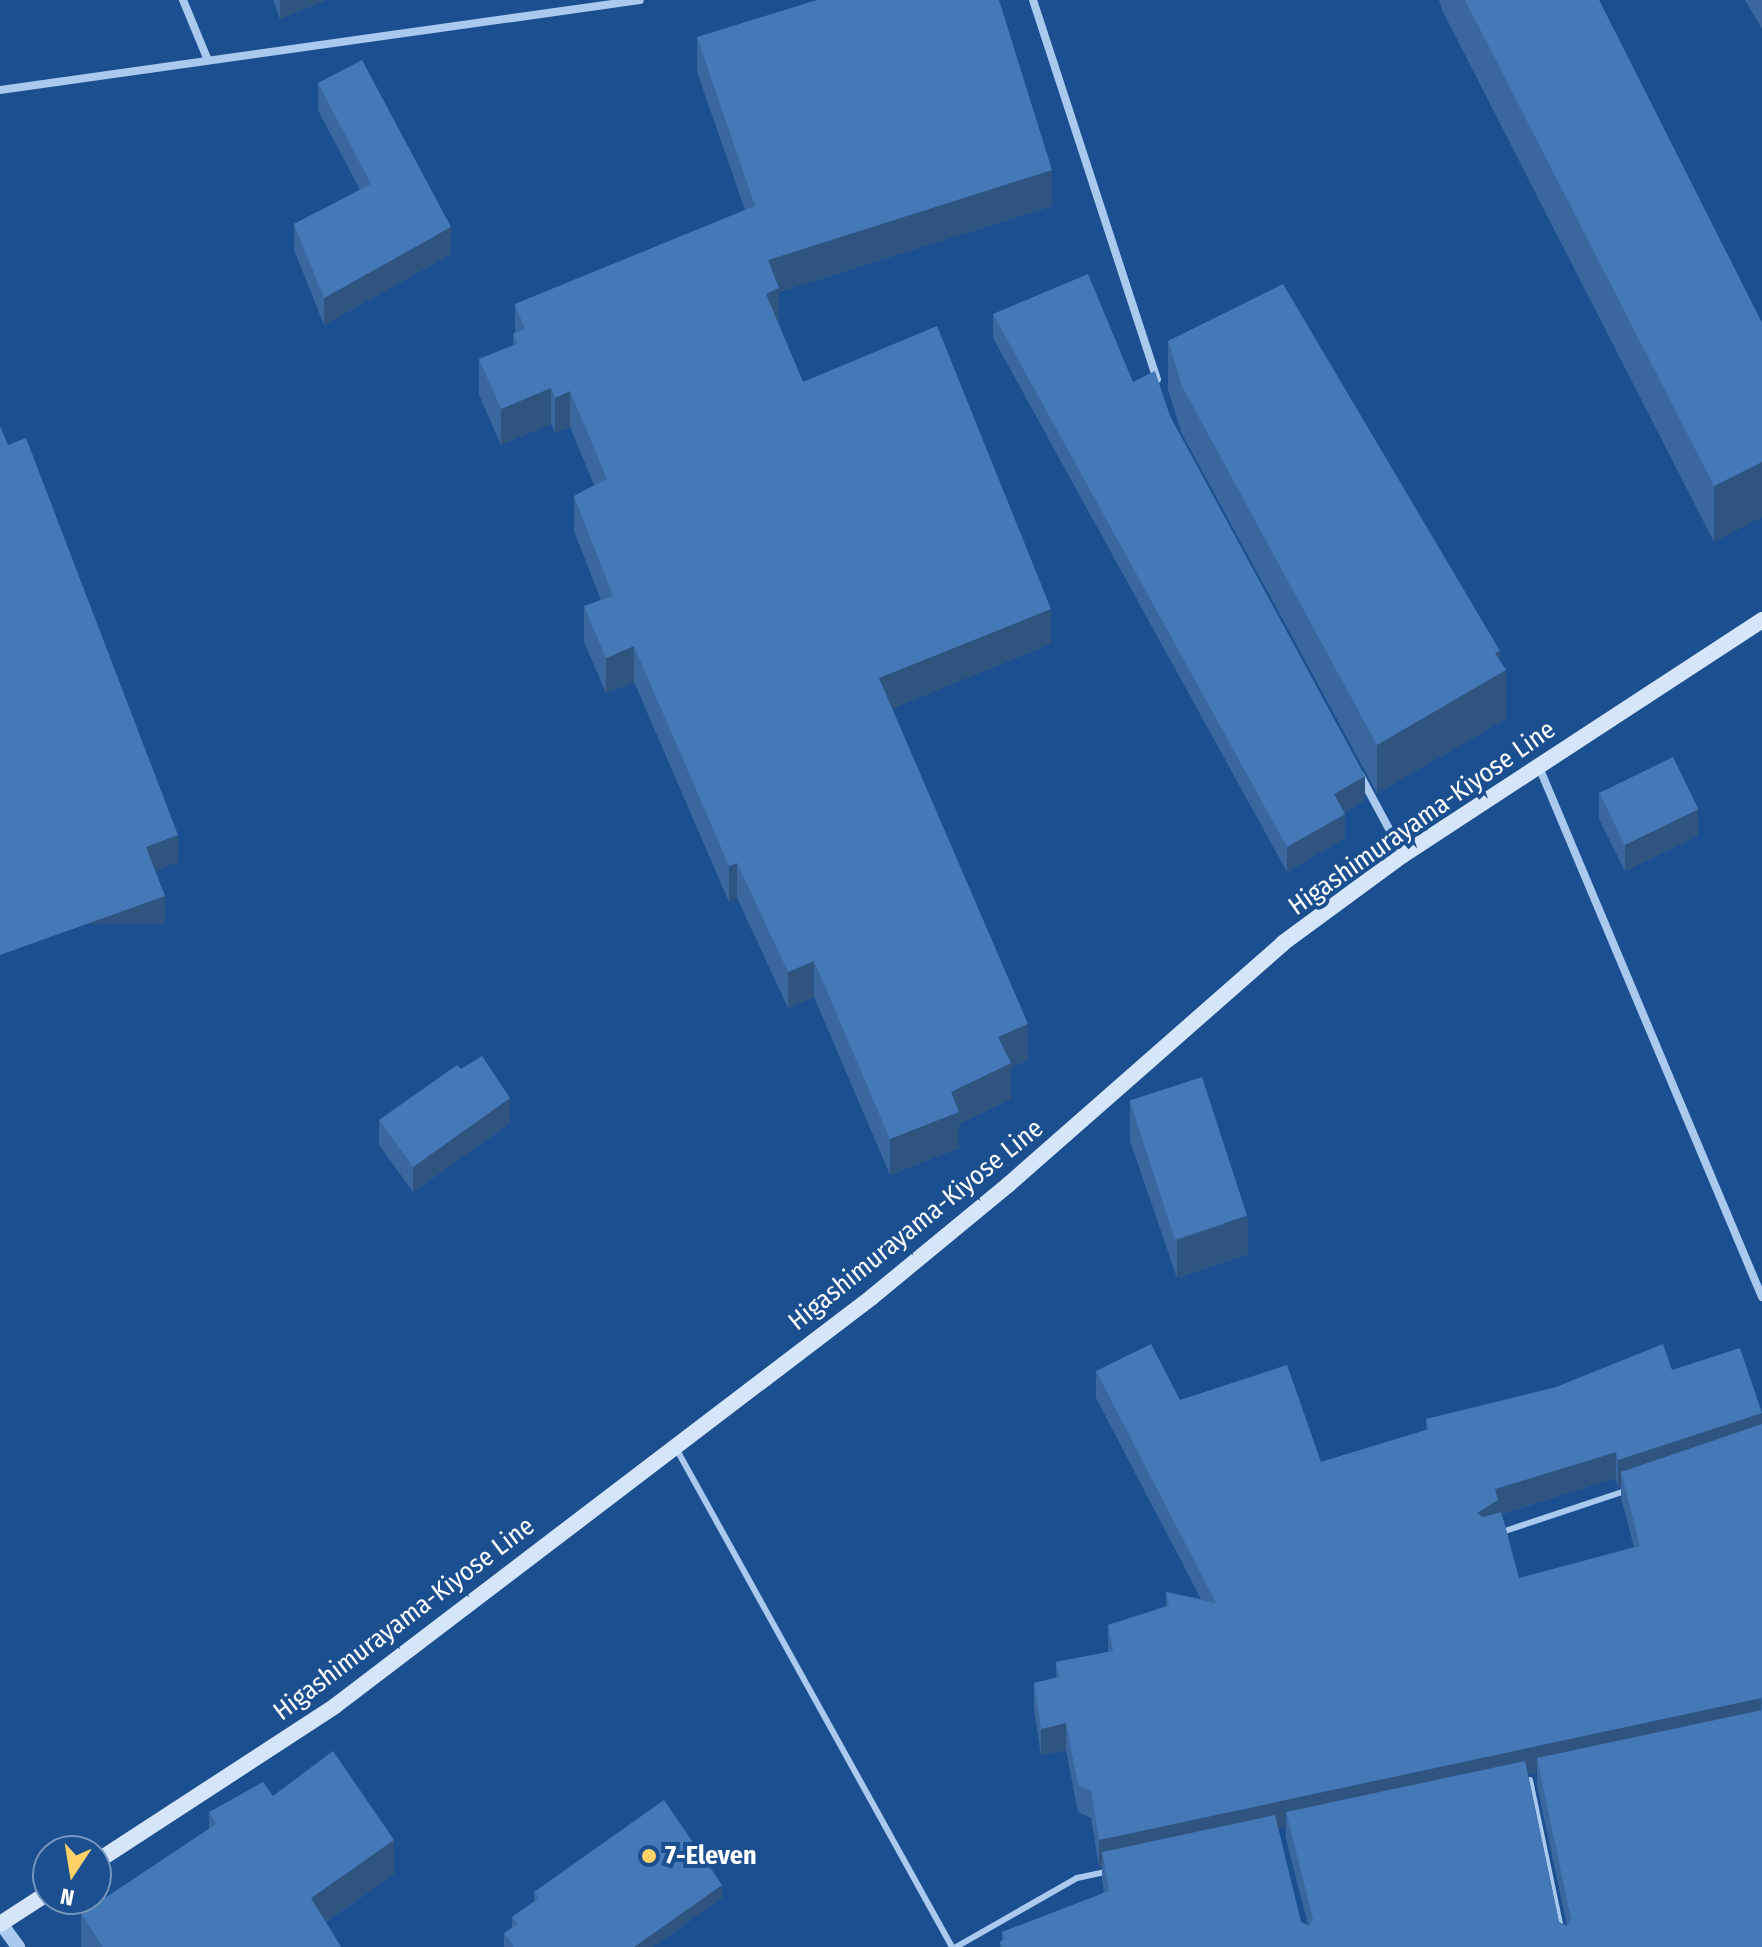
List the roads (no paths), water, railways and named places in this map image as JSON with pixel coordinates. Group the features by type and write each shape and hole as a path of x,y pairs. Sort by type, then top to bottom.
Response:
{"main road":[{"name":"Higashimurayama-Kiyose Line","path":"112,1852 335,1706 872,1297 1008,1185 1283,943 1403,855 1762,620"},
{"path":"1,1923 32,1903"}],"street":[{"path":"183,0 207,58"},
{"path":"0,90 207,58 640,0"},
{"path":"1033,0 1161,392"},
{"path":"1350,757 1403,855"},
{"path":"1539,765 1762,1297"},
{"path":"1,1923 18,1947"}],"lane":[{"path":"675,1446 954,1947 1077,1878 1123,1868"},
{"path":"1498,1534 1645,1484"},
{"path":"1515,1783 1545,1777"},
{"path":"1530,1780 1561,1932"}],"place":[{"name":"7-Eleven","path":"649,1856"}]}
